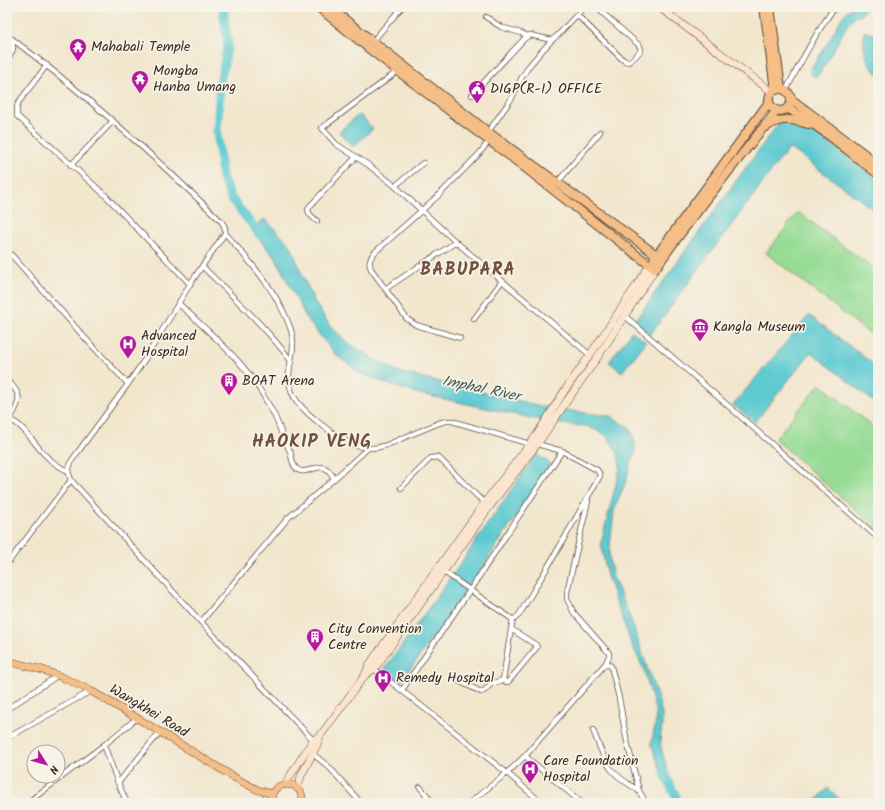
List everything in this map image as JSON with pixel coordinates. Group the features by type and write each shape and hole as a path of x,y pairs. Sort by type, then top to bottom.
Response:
{"highway":[{"path":"318,7 488,132 555,186 593,221 653,267 769,102 769,98 779,90 789,92 792,99 878,164"},
{"path":"329,7 398,71 464,122 555,186 599,214 659,258"},
{"path":"764,7 779,90"},
{"path":"770,7 779,90"},
{"path":"769,102 771,106 780,111 790,106 792,99"},
{"path":"787,108 818,128 878,174"},
{"path":"659,258 777,110"},
{"path":"762,129 774,122 787,119 795,120 818,128"},
{"path":"593,221 599,214"}],"main road":[{"name":"Wangkhei Road","path":"7,661 37,668 91,691 237,779 258,790 272,794"},
{"path":"272,803 272,794 275,789 284,784 292,785 298,788 302,794 303,802"}],"street":[{"path":"369,44 402,7"},
{"path":"460,338 416,325 403,315 371,269 369,264 371,258 440,194 473,160 489,140 488,132 512,98 529,66 584,7"},
{"path":"577,15 620,58 628,62 632,60 641,50 640,46 596,7"},
{"path":"659,7 779,90 804,56 835,7"},
{"path":"486,17 501,27 528,36 530,35 552,40"},
{"path":"7,36 47,65 113,121 182,183 221,221 226,230 225,233 250,261 268,285 287,319 294,346 289,378 294,397 311,416 334,433 345,441 368,448 380,448 446,421 452,421 536,441 562,450 597,470 599,473 599,478 589,496 538,584 518,616 513,620 503,680"},
{"path":"472,95 528,36"},
{"path":"7,60 13,50 12,39"},
{"path":"47,65 18,103 16,108 18,116 71,166 105,195 190,284"},
{"path":"398,71 322,128 336,144 379,173 395,186 456,242 590,355"},
{"path":"71,166 113,121"},
{"path":"555,186 600,132"},
{"path":"317,221 308,214 309,207 356,157"},
{"path":"395,186 423,163"},
{"path":"225,233 178,303 145,360 72,460 68,471 71,480 201,622 315,743"},
{"path":"385,289 456,242"},
{"path":"7,250 128,384"},
{"path":"202,266 259,322 291,361"},
{"path":"568,392 597,358 625,316 653,267"},
{"path":"284,784 444,572 536,441 590,355 653,267"},
{"path":"474,319 502,281"},
{"path":"178,303 224,347 244,368 257,385 278,422 296,469 302,471 325,467 329,470 334,479"},
{"path":"625,316 878,538"},
{"path":"7,380 14,387 18,396 17,407 8,419 20,426 45,455 55,464 68,471"},
{"path":"372,666 485,502 536,441"},
{"path":"201,622 288,518 368,448"},
{"path":"402,690 562,450"},
{"path":"401,488 431,458 438,457 478,497 485,502"},
{"path":"7,564 71,480"},
{"path":"468,803 507,773 525,756 606,663 610,656 609,652 574,613 567,599 567,592 589,496"},
{"path":"444,572 511,617 513,620"},
{"path":"455,678 481,692 491,684 503,680 508,682 537,647 511,629"},
{"path":"606,663 611,666 638,791"},
{"path":"372,666 507,773 542,803"},
{"path":"7,709 57,676"},
{"path":"7,738 91,691"},
{"path":"27,803 137,718"},
{"path":"593,730 610,768 638,791 646,803"},
{"path":"118,783 160,732"},
{"path":"298,788 301,776 312,754 315,743"},
{"path":"104,745 127,803"},
{"path":"312,754 329,767 361,803"},
{"path":"525,756 582,803"},
{"path":"420,787 433,803"}],"green space":[{"path":"798,212 878,272 878,340 766,253"},
{"path":"820,384 878,431 878,530 775,439"}],"water":[{"path":"855,7 866,7 861,15 854,17 846,27 817,77 812,75 810,70 841,19 848,10"},
{"path":"864,31 874,34 878,49 878,74 871,67 866,54 863,40"},
{"path":"359,114 373,129 353,147 339,132"},
{"path":"784,122 804,124 811,128 878,180 878,213 797,153 789,149 650,335 634,322 768,137 778,124"},
{"path":"265,219 291,246 315,303 329,324 347,342 372,358 402,373 549,408 610,416 629,428 635,443 635,453 614,511 609,554 612,574 631,620 659,702 662,714 660,739 661,748 672,786 662,774 651,744 656,721 655,709 644,670 631,643 607,576 601,543 620,468 618,453 609,439 603,433 586,426 559,424 416,393 384,383 360,373 336,355 308,321 276,259 250,228"},
{"path":"809,315 878,368 878,405 811,352 755,422 733,405"},
{"path":"632,331 646,342 622,372 609,362"},
{"path":"536,454 551,464 471,584 401,682 384,670 454,573"},
{"path":"828,788 844,803 815,803 814,802"}],"waterway":[{"name":"Imphal River","path":"223,7 228,45 220,82 217,132 222,177 231,198 260,235"},
{"name":"Imphal River","path":"664,772 679,803"}],"place":[{"name":"Mahabali Temple","path":"78,62"},
{"name":"Mongba Hanba Umang","path":"140,94"},
{"name":"DIGP(R-I) OFFICE","path":"477,104"},
{"name":"Kangla Museum","path":"700,342"},
{"name":"Advanced Hospital","path":"128,359"},
{"name":"BOAT Arena","path":"229,396"},
{"name":"City Convention Centre","path":"315,652"},
{"name":"Remedy Hospital","path":"383,693"},
{"name":"Care Foundation Hospital","path":"530,784"}],"district":[{"name":"BABUPARA","path":"468,270"},
{"name":"HAOKIP VENG","path":"312,442"}]}
